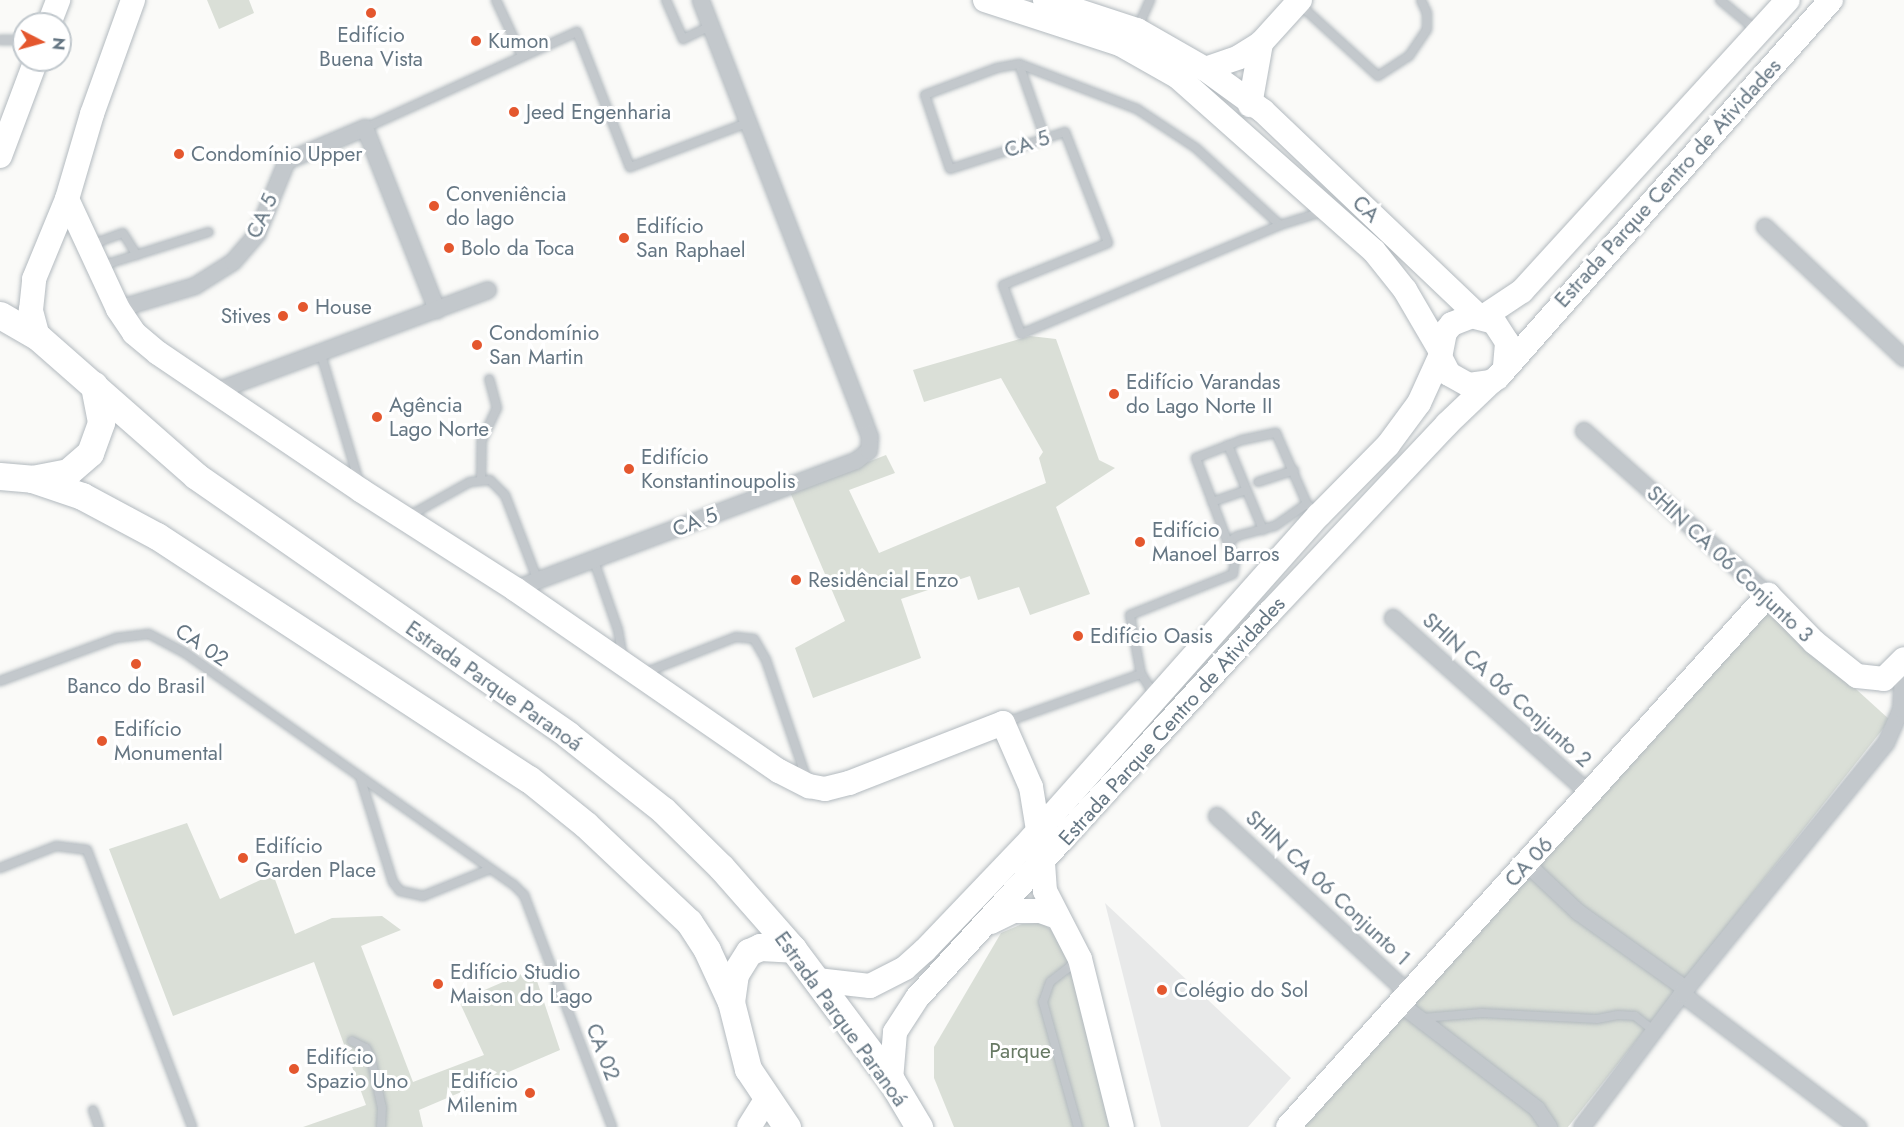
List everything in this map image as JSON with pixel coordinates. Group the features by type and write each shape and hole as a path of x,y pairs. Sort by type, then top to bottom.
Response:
{"main road":[{"name":"Estrada Parque Paranoá","path":"0,315 38,337 196,476 568,735 663,810 713,859 793,949 891,1080 918,1126"},
{"path":"32,480 69,472 90,453 101,422 94,385"},
{"path":"0,476 32,480 82,496 157,536 529,779 671,901 707,950 731,1002 748,1069 766,1100 787,1127"},
{"path":"731,1002 735,974 748,952 760,947 793,949"}],"street":[{"path":"38,337 31,310 34,279 67,199 92,114 133,0"},
{"name":"CA 5","path":"515,589 856,461 869,451 870,437 709,27 701,0"},
{"path":"985,0 1012,4 1120,45 1178,77 1331,209 1374,251 1405,290 1449,374 1458,381 1468,385 1498,374 1507,342 1494,322 1481,317 1452,324 1445,332 1440,354"},
{"name":"CA","path":"1046,0 1137,30 1205,69 1250,105 1263,111 1481,317"},
{"name":"Estrada Parque Centro de Atividades","path":"1481,317 1522,291 1788,0"},
{"name":"Estrada Parque Centro de Atividades","path":"891,1080 895,1032 904,1014 1277,604 1447,424 1498,374 1831,0"},
{"path":"1205,69 1239,57 1261,43 1299,2"},
{"path":"1250,105 1261,43"},
{"path":"1,145 31,72"},
{"path":"365,128 437,310"},
{"name":"CA 5","path":"118,309 195,286 233,262 257,234 287,161 365,128"},
{"path":"67,199 118,309 134,333 362,491 515,589 779,771 809,786 825,789 849,783 1003,723 1031,786 1038,830"},
{"path":"1765,227 1904,358"},
{"path":"48,248 63,235 90,252"},
{"path":"217,391 488,290"},
{"name":"Estrada Parque Centro de Atividades","path":"818,980 870,986 905,968 1038,830 1158,700 1313,510 1404,424 1419,403 1440,354"},
{"name":"SHIN CA 06 Conjunto 3","path":"1584,431 1768,595 1814,642 1857,676 1884,679 1904,660"},
{"name":"CA 06","path":"1288,1127 1403,998 1591,795 1768,595"},
{"name":"SHIN CA 06 Conjunto 2","path":"1393,618 1591,795"},
{"path":"1582,1127 1684,992 1886,743 1901,709 1904,660"},
{"path":"1031,786 1062,804"},
{"name":"SHIN CA 06 Conjunto 1","path":"1217,816 1403,998 1418,1018 1537,1109 1549,1127"},
{"path":"1043,863 1045,891 1080,958 1122,1127"},
{"path":"1527,864 1578,912 1858,1127"},
{"path":"987,924 1014,911 1040,911 1057,917"},
{"path":"749,1127 766,1100"}],"lane":[{"path":"496,0 522,56"},
{"path":"666,0 683,39 709,27"},
{"path":"1137,30 1150,0"},
{"path":"1299,2 1378,76 1409,56 1427,29 1427,13 1421,0"},
{"path":"1720,0 1759,32"},
{"name":"CA 5","path":"365,128 577,32 630,167 747,123"},
{"path":"1019,64 1045,138"},
{"path":"1019,64 1137,109 1196,148 1280,225"},
{"name":"CA 5","path":"1019,64 997,68 925,95 950,170 1065,132 1108,243 1004,285 1021,334 1280,225 1331,209"},
{"path":"90,252 137,255 209,232"},
{"path":"90,252 123,233 137,255"},
{"path":"320,351 362,491"},
{"path":"481,479 482,440 497,408 489,379"},
{"path":"1158,700 1141,674 1130,615 1233,574 1235,559 1228,543 1212,502 1196,458 1228,445 1276,433 1313,510 1263,530 1237,536 1228,543"},
{"path":"1228,445 1263,530"},
{"path":"1258,482 1294,470"},
{"path":"406,518 481,479 498,485 505,495 538,581"},
{"path":"1212,502 1246,490"},
{"path":"594,561 632,669 736,637 754,639 766,660 809,786"},
{"name":"CA 02","path":"0,681 116,638 149,634 185,653 361,780 490,869 524,895 612,1127"},
{"path":"1003,723 1141,674"},
{"path":"361,780 393,882 400,891 423,896 490,869"},
{"path":"0,868 56,846 87,850 192,1127"},
{"path":"1078,1127 1043,1002 1050,982 1080,958"},
{"path":"1418,1018 1482,1012 1598,1019 1618,1015 1635,1016 1654,1031"},
{"path":"352,1041 366,1048 371,1058 382,1108 381,1127"},
{"path":"93,1110 99,1127"}],"shaded area":[{"name":"Colégio do Sol","path":"1105,903 1291,1078 1248,1127 1161,1127"}],"green space":[{"path":"207,0 249,0 254,13 219,29"},
{"path":"1030,336 1056,339 1099,460 1115,468 1056,507 1090,594 1030,615 1019,587 978,600 970,576 901,599 921,658 813,698 795,648 845,621 790,492 886,455 895,473 849,490 879,553 1046,483 1039,458 1043,452 1001,378 924,402 913,370"},
{"path":"1769,610 1890,720 1568,1127 1304,1127"},
{"path":"187,823 220,899 273,874 295,934 332,918 382,916 401,930 361,946 413,1082 484,1055 459,1001 533,969 560,1050 419,1110 423,1127 303,1127 366,1105 314,962 173,1016 109,849"},
{"name":"Parque","path":"1042,923 1069,943 1119,1127 954,1127 934,1078 934,1047 1001,933 1022,924"}],"place":[{"name":"Edifício Buena Vista","path":"371,13"},
{"name":"Kumon","path":"476,41"},
{"name":"Jeed Engenharia","path":"514,112"},
{"name":"Condomínio Upper","path":"179,154"},
{"name":"Conveniência do lago","path":"434,206"},
{"name":"Edifício San Raphael","path":"624,238"},
{"name":"Bolo da Toca","path":"449,248"},
{"name":"House","path":"303,307"},
{"name":"Stives","path":"283,316"},
{"name":"Condomínio San Martin","path":"477,345"},
{"name":"Edifício Varandas do Lago Norte II","path":"1114,394"},
{"name":"Agência Lago Norte","path":"377,417"},
{"name":"Edifício Konstantinoupolis","path":"629,469"},
{"name":"Edifício Manoel Barros","path":"1140,542"},
{"name":"Residêncial Enzo","path":"796,580"},
{"name":"Edifício Oasis","path":"1078,636"},
{"name":"Banco do Brasil","path":"136,664"},
{"name":"Edifício Monumental","path":"102,741"},
{"name":"Edifício Garden Place","path":"243,858"},
{"name":"Edifício Studio Maison do Lago","path":"438,984"},
{"name":"Colégio do Sol","path":"1162,990"},
{"name":"Edifício Spazio Uno","path":"294,1069"},
{"name":"Edifício Milenim","path":"530,1093"}]}
